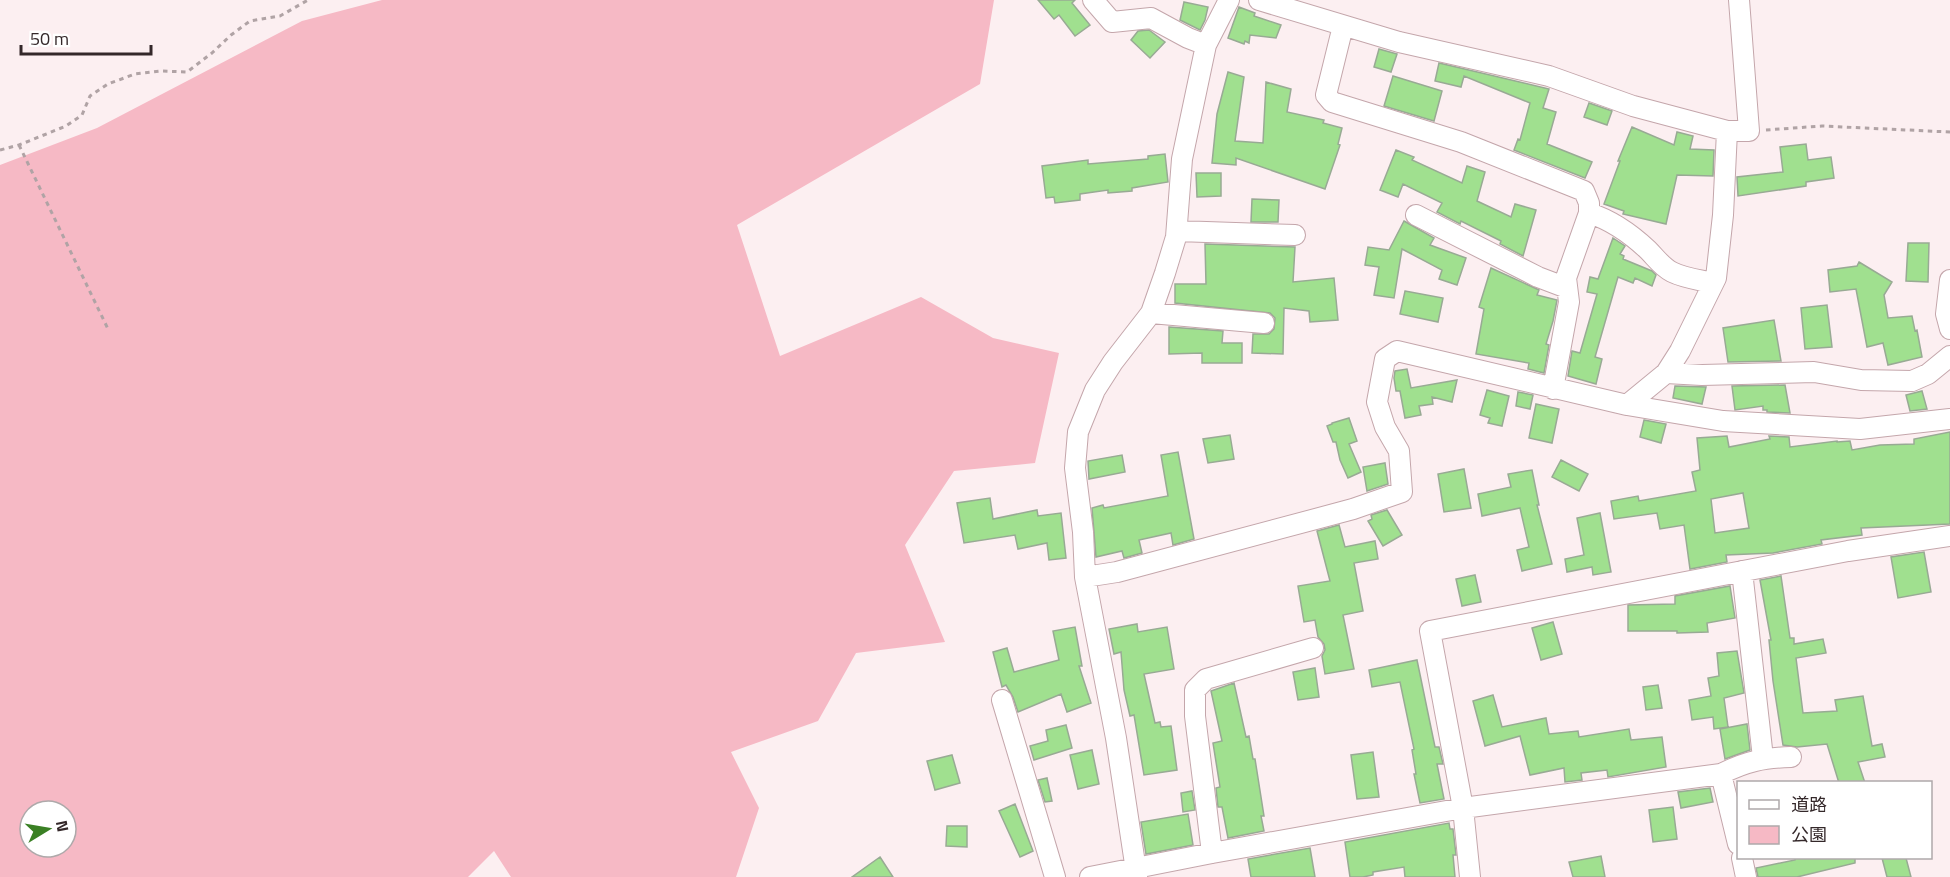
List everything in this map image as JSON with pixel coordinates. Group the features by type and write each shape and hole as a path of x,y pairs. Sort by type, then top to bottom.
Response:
{"street":[{"path":"1093,0 1112,22 1151,18 1206,45"},
{"path":"1136,872 1116,738 1085,577 1083,532 1075,468 1078,432 1095,390 1113,362 1151,313 1165,273 1177,231 1182,159 1206,45 1229,0"},
{"path":"1259,0 1399,42 1550,76 1633,106 1727,131 1749,131 1740,0"},
{"path":"1343,26 1326,95 1332,102 1461,142 1584,191 1589,203 1589,213 1566,278 1569,302 1552,389"},
{"path":"1627,405 1665,373 1680,351 1716,278 1723,215 1727,131"},
{"path":"1589,213 1605,218 1622,229 1673,273 1713,283"},
{"path":"1416,215 1538,277 1567,288"},
{"path":"1177,231 1295,235"},
{"path":"1950,280 1946,314 1950,329"},
{"path":"1151,313 1264,323"},
{"path":"1085,577 1117,572 1353,509 1402,492 1400,452 1385,427 1377,402 1385,359 1397,351 1552,389 1627,405 1723,421 1860,429 1950,419"},
{"path":"1665,373 1702,375 1814,372 1861,380 1912,381 1928,374 1950,356"},
{"path":"1470,877 1463,808 1430,631 1848,551 1950,536"},
{"path":"1742,571 1763,758"},
{"path":"1212,853 1195,716 1195,690 1206,679 1313,648"},
{"path":"1002,700 1055,877"},
{"path":"1090,877 1136,872 1212,853 1463,808 1721,774 1763,758 1791,757"},
{"path":"1721,774 1737,840"},
{"path":"1742,859 1746,877"}],"path":[{"path":"0,150 66,126 82,115 90,96 108,84 135,74 160,71 187,72 250,21 279,16 308,0"},
{"path":"1749,131 1822,126 1950,132"},
{"path":"19,145 109,331"}],"green space":[{"path":"382,0 994,0 980,84 737,225 780,356 921,297 993,338 1059,353 1035,463 954,471 905,545 945,642 856,653 818,721 731,752 759,808 736,877 511,877 494,851 468,877 0,877 0,165 97,128 302,21"}],"building":[{"path":"1038,0 1075,0 1072,3 1090,25 1075,36 1059,15 1054,19"},
{"path":"1184,2 1208,7 1200,30 1180,20"},
{"path":"1239,7 1255,13 1254,16 1281,25 1276,38 1250,35 1249,43 1245,41 1244,44 1228,38"},
{"path":"1149,30 1165,42 1150,58 1131,40 1138,31"},
{"path":"1379,49 1397,54 1391,72 1374,67"},
{"path":"1439,63 1549,89 1543,108 1556,112 1547,144 1592,162 1585,178 1514,150 1518,139 1520,140 1530,103 1464,76 1461,87 1435,81"},
{"path":"1228,72 1244,77 1235,141 1263,143 1266,82 1291,89 1287,112 1324,120 1323,123 1342,128 1338,144 1340,145 1325,189 1236,158 1236,165 1212,163 1217,114"},
{"path":"1393,76 1442,91 1434,121 1384,106"},
{"path":"1589,103 1612,111 1607,125 1584,117"},
{"path":"1632,127 1674,145 1677,132 1693,136 1690,149 1714,150 1713,176 1677,175 1666,224 1623,214 1624,211 1604,204"},
{"path":"1806,144 1808,160 1831,157 1834,178 1806,182 1806,186 1738,196 1737,177 1783,172 1780,147"},
{"path":"1396,150 1462,183 1467,166 1485,172 1477,201 1511,217 1515,204 1536,210 1523,256 1500,244 1501,241 1437,212 1442,203 1403,184 1398,197 1380,190"},
{"path":"1165,154 1168,182 1132,188 1132,191 1108,193 1108,190 1080,194 1080,200 1055,203 1054,197 1046,198 1042,166 1088,160 1088,164 1148,159 1148,156"},
{"path":"1196,173 1221,173 1221,196 1197,197"},
{"path":"1252,199 1279,200 1278,222 1251,222"},
{"path":"1404,221 1434,238 1430,245 1466,258 1457,285 1439,279 1442,270 1402,249 1394,298 1374,295 1379,267 1365,265 1368,247 1389,250"},
{"path":"1613,238 1625,246 1620,254 1624,256 1623,259 1652,271 1656,275 1652,286 1635,278 1633,283 1618,277 1595,357 1602,359 1596,384 1568,376 1572,351 1580,353 1597,294 1587,292 1590,277 1598,279"},
{"path":"1908,243 1929,243 1928,282 1906,281"},
{"path":"1205,244 1295,247 1293,282 1334,278 1338,320 1310,322 1309,311 1284,308 1283,354 1252,353 1253,334 1269,334 1274,329 1275,318 1270,313 1175,303 1175,284 1206,284"},
{"path":"1859,262 1892,282 1884,295 1888,318 1912,316 1922,357 1888,365 1883,343 1867,347 1856,289 1830,292 1828,270 1857,266"},
{"path":"1491,268 1539,290 1537,295 1557,300 1546,344 1549,345 1544,373 1528,369 1529,363 1476,354 1484,309 1479,307"},
{"path":"1405,291 1443,298 1438,322 1400,314"},
{"path":"1827,305 1832,347 1805,349 1801,308"},
{"path":"1774,320 1781,361 1728,362 1723,328"},
{"path":"1169,327 1223,331 1222,343 1242,343 1242,363 1202,363 1202,353 1169,354"},
{"path":"1407,369 1411,388 1457,380 1452,402 1432,397 1433,404 1419,406 1421,415 1405,418 1400,391 1396,391 1394,378 1395,371"},
{"path":"1785,385 1790,413 1767,412 1763,410 1763,406 1735,410 1732,386"},
{"path":"1675,386 1706,387 1702,404 1673,398"},
{"path":"1487,390 1509,396 1502,426 1488,423 1490,418 1480,415"},
{"path":"1922,391 1927,409 1910,411 1906,395"},
{"path":"1518,392 1533,395 1530,409 1516,406"},
{"path":"1536,404 1559,409 1552,443 1529,438"},
{"path":"1349,418 1357,441 1349,444 1361,472 1348,478 1340,460 1336,442 1333,442 1327,426"},
{"path":"1644,420 1666,424 1661,443 1640,437"},
{"path":"1950,432 1950,524 1861,528 1862,535 1821,540 1822,544 1773,553 1726,555 1727,562 1690,569 1684,525 1660,529 1657,513 1614,519 1611,501 1638,496 1639,501 1696,491 1692,472 1700,470 1697,438 1727,436 1729,447 1770,439 1769,436 1789,437 1790,447 1850,441 1852,450 1880,445 1914,444 1914,439","holes":["1743,493 1749,528 1715,533 1711,499"]},
{"path":"1230,435 1234,459 1208,463 1203,439"},
{"path":"1178,452 1194,539 1173,545 1171,533 1139,540 1142,553 1124,558 1122,551 1096,557 1092,508 1103,505 1104,508 1168,496 1161,455"},
{"path":"1122,455 1125,472 1089,479 1088,461"},
{"path":"1561,460 1588,474 1579,491 1552,477"},
{"path":"1385,463 1388,484 1367,491 1363,467"},
{"path":"1464,469 1471,508 1444,512 1438,474"},
{"path":"1532,470 1539,505 1537,505 1552,564 1522,571 1517,550 1529,547 1520,508 1482,516 1478,494 1511,487 1508,474"},
{"path":"990,498 993,519 1037,510 1038,516 1061,513 1066,558 1049,560 1047,543 1018,549 1015,535 964,543 957,503"},
{"path":"1387,510 1402,535 1383,546 1368,521 1372,519 1371,515"},
{"path":"1600,513 1611,572 1593,575 1592,567 1567,572 1565,559 1584,555 1577,518"},
{"path":"1339,525 1345,547 1375,541 1378,559 1354,563 1363,611 1343,615 1354,669 1325,674 1322,656 1325,650 1324,644 1318,637 1315,620 1304,622 1298,586 1330,581 1317,531"},
{"path":"1924,552 1931,592 1898,598 1891,557"},
{"path":"1475,575 1481,602 1462,606 1456,579"},
{"path":"1781,576 1790,638 1794,638 1794,644 1823,639 1826,653 1796,658 1803,713 1837,711 1835,700 1863,696 1872,746 1882,744 1885,757 1858,762 1864,781 1838,781 1827,744 1797,747 1783,745 1773,681 1769,640 1771,640 1760,580"},
{"path":"1730,586 1735,618 1707,623 1708,632 1628,631 1628,605 1675,604 1675,596"},
{"path":"1553,622 1562,654 1541,660 1532,628"},
{"path":"1137,624 1138,632 1167,627 1174,669 1144,674 1155,723 1160,722 1161,727 1171,726 1177,770 1144,775 1134,715 1130,716 1124,690 1121,652 1114,654 1109,629"},
{"path":"1075,627 1082,666 1079,666 1091,703 1067,712 1061,694 1018,712 1006,685 1002,687 993,652 1007,648 1014,672 1059,660 1053,631"},
{"path":"1737,651 1744,693 1724,698 1728,727 1714,729 1713,717 1692,720 1689,700 1711,696 1708,678 1719,676 1717,653"},
{"path":"1417,660 1435,747 1439,747 1443,764 1437,764 1444,799 1420,803 1414,774 1416,774 1412,750 1414,749 1400,682 1372,687 1369,670"},
{"path":"1315,668 1319,697 1298,700 1293,672"},
{"path":"1234,683 1246,737 1249,736 1253,759 1255,759 1264,816 1261,816 1264,831 1228,838 1222,807 1218,807 1216,788 1220,787 1213,743 1222,741 1211,691"},
{"path":"1658,685 1662,708 1646,710 1643,687"},
{"path":"1493,695 1502,727 1546,718 1549,734 1578,731 1579,737 1629,729 1631,740 1662,737 1666,767 1608,777 1607,770 1581,773 1582,780 1565,782 1564,768 1530,775 1520,736 1485,746 1473,701"},
{"path":"1747,724 1750,750 1725,759 1720,729"},
{"path":"1066,725 1072,748 1034,760 1030,746 1048,741 1046,730"},
{"path":"1092,750 1099,784 1078,789 1070,755"},
{"path":"1373,752 1379,797 1357,799 1351,755"},
{"path":"952,755 960,783 935,790 927,761"},
{"path":"1047,778 1052,801 1045,802 1038,780"},
{"path":"1710,788 1713,802 1681,808 1678,792"},
{"path":"1192,791 1195,810 1183,812 1181,793"},
{"path":"1015,804 1033,851 1020,857 999,811"},
{"path":"1673,807 1677,839 1653,842 1649,810"},
{"path":"1188,814 1193,845 1146,854 1141,822"},
{"path":"1449,823 1450,829 1453,829 1456,855 1453,855 1455,877 1405,877 1404,867 1373,872 1373,875 1363,877 1350,877 1345,842"},
{"path":"947,826 967,826 967,847 946,846"},
{"path":"1310,848 1315,877 1251,877 1248,859"},
{"path":"1601,856 1605,877 1573,877 1569,862"},
{"path":"880,857 893,877 852,877"},
{"path":"1855,859 1855,863 1797,877 1758,877 1756,868 1795,860"},
{"path":"1882,859 1906,859 1911,877 1887,877"}]}
